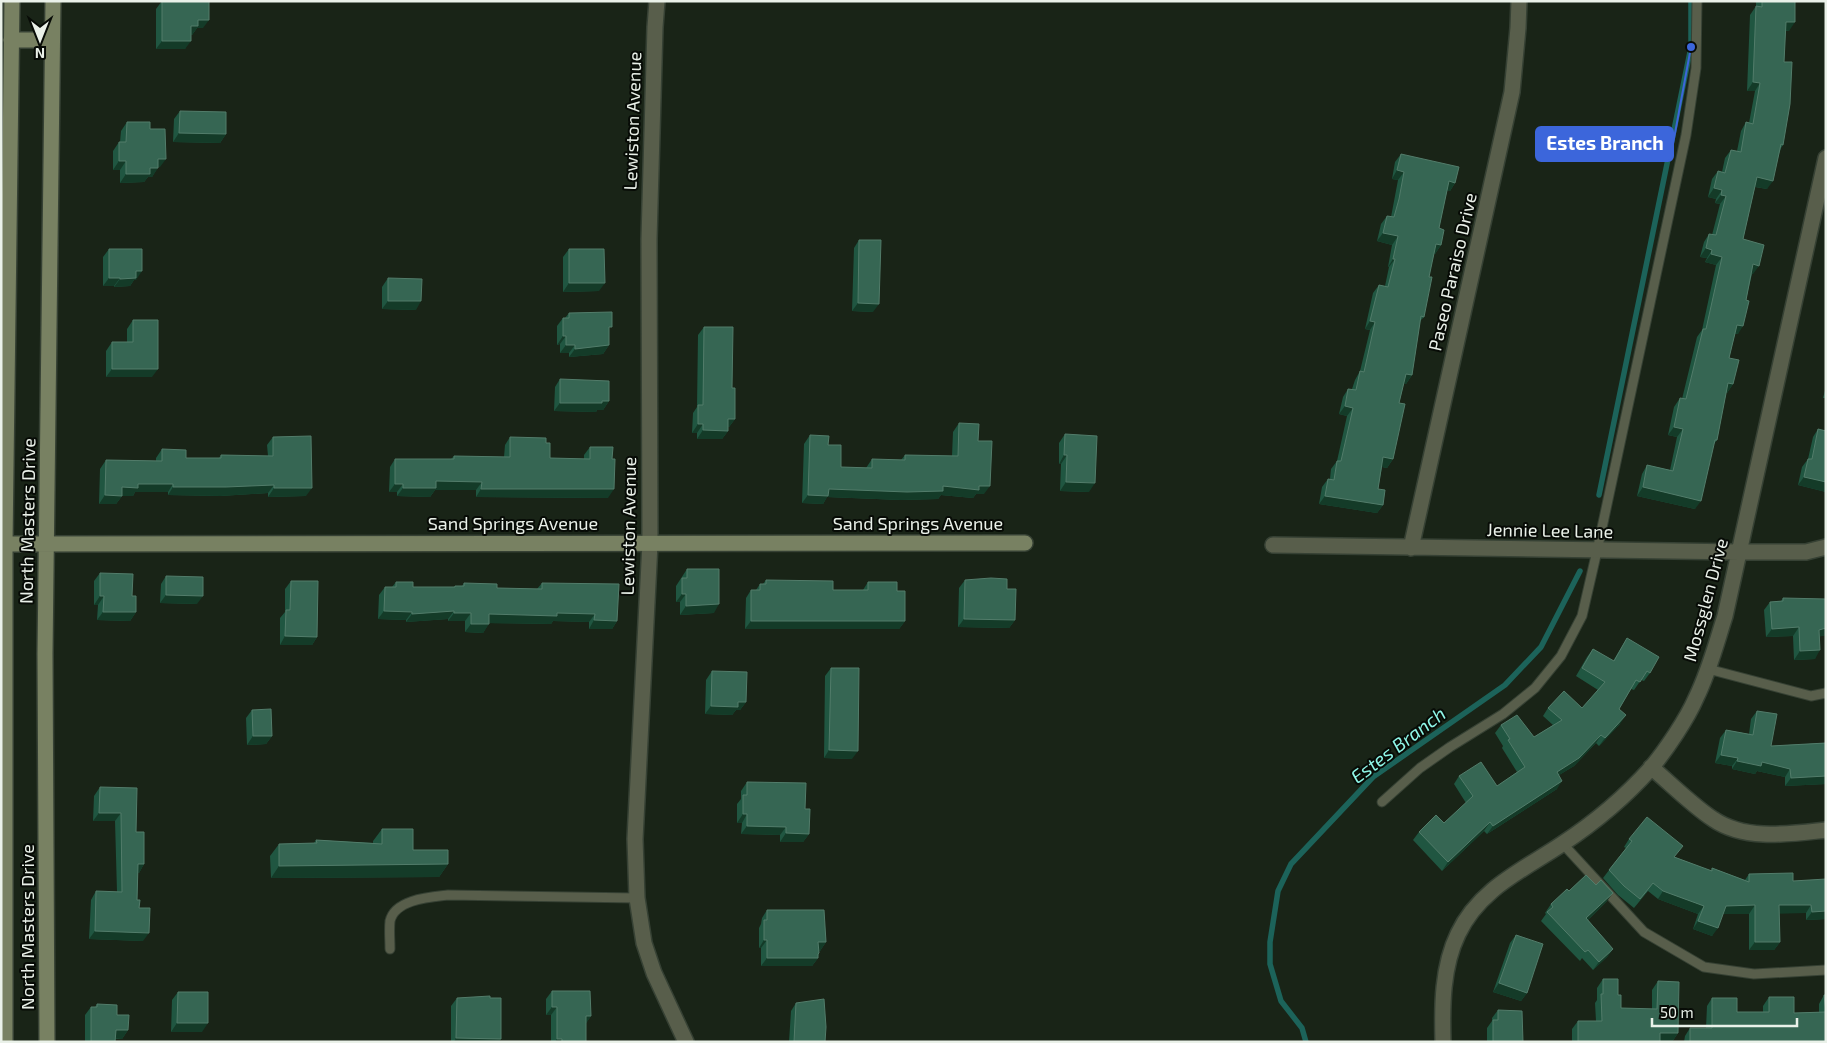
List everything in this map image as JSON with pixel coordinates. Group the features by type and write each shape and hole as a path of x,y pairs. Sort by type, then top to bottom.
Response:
{"main road":[{"name":"North Masters Drive","path":"5,1042 3,544 12,1"},
{"name":"North Masters Drive","path":"47,1042 45,664 53,1"},
{"path":"12,40 52,40"},
{"name":"Sand Springs Avenue","path":"3,544 1025,543"}],"street":[{"name":"Lewiston Avenue","path":"657,1 649,239 650,543 635,839 637,898 644,942 654,973 686,1042"},
{"name":"Paseo Paraiso Drive","path":"1411,548 1512,92 1519,1"},
{"name":"Mossglen Drive","path":"1443,1042 1442,1003 1448,962 1457,935 1468,916 1484,898 1512,874 1563,844 1608,809 1651,767 1696,700 1725,616 1826,158"},
{"name":"Jennie Lee Lane","path":"1273,545 1739,552 1806,552 1826,547"},
{"path":"1651,767 1713,819 1728,827 1752,833 1776,834 1826,830"}],"lane":[{"path":"1382,802 1420,768 1503,714 1536,688 1561,656 1582,616 1598,551 1686,135 1696,68 1697,1"},
{"path":"1708,669 1811,696 1826,693"},
{"path":"1563,844 1644,932 1704,967 1754,974 1826,970"},
{"path":"390,949 390,919 398,908 421,898 448,895 637,898"}],"building":[{"path":"162,1 209,1 209,20 198,20 198,26 191,26 191,41 162,41"},
{"path":"1762,1 1795,1 1795,22 1786,22 1784,62 1792,62 1790,104 1783,145 1781,144 1773,181 1757,177 1743,239 1764,245 1759,266 1753,264 1746,300 1749,301 1743,326 1737,325 1729,358 1739,360 1733,384 1728,383 1717,440 1715,440 1701,501 1643,487 1647,465 1673,471 1683,429 1674,427 1680,398 1686,399 1703,329 1706,329 1722,257 1711,254 1712,250 1706,248 1709,234 1716,235 1726,196 1721,195 1722,190 1714,188 1718,171 1725,173 1731,150 1741,152 1746,122 1753,124 1760,83 1753,82 1756,6 1762,7"},
{"path":"180,111 226,112 226,134 179,133"},
{"path":"127,122 150,122 150,129 165,129 166,159 158,159 158,168 150,168 150,174 126,174 126,161 119,161 119,142 126,142"},
{"path":"1401,154 1459,167 1455,183 1449,181 1439,228 1444,230 1441,245 1436,244 1429,277 1432,277 1424,317 1421,316 1412,375 1406,374 1399,403 1405,404 1393,459 1383,457 1378,489 1385,490 1383,505 1325,496 1328,479 1334,480 1337,461 1341,461 1353,408 1345,406 1348,389 1356,390 1360,371 1364,372 1375,322 1370,321 1379,285 1388,287 1395,259 1393,259 1398,236 1383,233 1387,216 1394,217 1399,199 1404,172 1397,170"},
{"path":"859,240 881,240 879,304 858,303"},
{"path":"109,249 142,249 142,271 136,271 136,278 109,278"},
{"path":"569,249 604,249 605,283 569,283"},
{"path":"388,278 422,279 421,301 388,301"},
{"path":"612,312 612,327 609,327 609,345 575,349 575,345 566,345 566,336 563,336 563,318 569,318 569,313"},
{"path":"133,320 158,320 158,369 112,369 112,342 133,342"},
{"path":"704,327 733,327 732,388 735,388 735,419 728,419 728,431 703,430 703,424 698,424 698,405 703,405"},
{"path":"560,379 609,381 609,401 602,401 602,403 560,403"},
{"path":"959,423 979,424 978,441 992,441 990,486 979,486 979,490 943,486 943,491 907,492 829,489 828,496 808,495 810,435 829,436 828,445 841,445 841,467 872,468 872,459 905,460 905,455 958,456"},
{"path":"1818,429 1826,431 1826,482 1804,477 1808,459 1812,459"},
{"path":"1065,434 1097,436 1095,483 1066,482 1067,455 1064,455"},
{"path":"311,436 312,488 274,488 274,485 173,487 173,484 138,484 138,488 122,487 122,496 105,495 106,460 162,461 162,449 186,450 186,458 221,458 221,455 273,456 273,437"},
{"path":"510,437 546,438 546,443 550,443 550,458 590,459 590,447 613,447 612,459 615,459 614,489 481,489 482,482 436,481 436,488 403,488 403,484 395,484 395,459 454,459 454,456 510,457"},
{"path":"687,569 719,569 719,604 686,606 686,594 682,594 682,578 687,578"},
{"path":"100,573 133,574 132,596 136,596 136,612 103,612 104,596 100,596"},
{"path":"166,576 203,577 203,596 166,595"},
{"path":"1007,579 1007,589 1016,589 1015,620 964,619 965,580"},
{"path":"766,580 833,581 833,590 868,590 868,582 897,582 897,591 905,591 905,621 751,621 751,590 760,590 760,584 766,584"},
{"path":"291,581 318,581 317,637 285,636 286,610 290,610"},
{"path":"396,582 413,582 413,587 455,587 464,586 464,583 497,584 497,588 542,589 542,583 619,584 617,621 594,620 595,614 557,613 557,616 489,614 489,624 471,624 471,613 454,613 454,611 412,614 412,612 384,611 385,587 396,587"},
{"path":"1783,598 1826,599 1826,628 1819,630 1820,650 1800,651 1799,627 1772,629 1770,602 1783,601"},
{"path":"1627,638 1659,657 1650,673 1647,671 1640,682 1636,680 1619,709 1626,715 1605,738 1601,735 1579,758 1557,772 1562,781 1493,826 1490,822 1448,862 1419,832 1436,815 1444,823 1473,796 1459,776 1481,762 1497,786 1525,767 1501,725 1517,715 1534,737 1562,720 1548,708 1564,691 1582,708 1605,682 1582,668 1593,649 1614,661"},
{"path":"831,668 859,668 858,751 829,750"},
{"path":"712,671 747,672 746,702 738,702 738,707 711,706"},
{"path":"271,709 272,736 253,736 252,710"},
{"path":"1757,711 1777,714 1771,746 1826,743 1826,776 1791,778 1790,769 1762,762 1761,766 1737,761 1738,758 1721,755 1726,730 1753,735"},
{"path":"747,782 806,783 805,809 810,809 809,834 786,833 786,827 747,826 747,814 743,814 743,795 747,795"},
{"path":"100,787 137,788 136,832 144,832 144,864 138,864 137,900 140,900 139,908 150,908 149,933 95,931 96,891 122,892 121,813 99,813"},
{"path":"1647,817 1683,846 1674,857 1712,871 1712,868 1749,882 1749,874 1793,873 1793,881 1826,879 1826,911 1812,912 1811,905 1779,905 1780,942 1755,942 1755,905 1726,906 1718,928 1698,921 1704,906 1663,891 1653,883 1640,899 1609,870 1632,841 1629,839"},
{"path":"382,829 413,829 413,850 448,850 448,864 279,866 279,844 317,843 316,840 382,844"},
{"path":"1586,875 1596,885 1601,880 1613,893 1586,918 1613,949 1599,962 1588,950 1585,952 1547,912 1553,907 1551,904"},
{"path":"767,910 824,910 826,942 818,942 818,958 767,958 767,940 764,940 764,920 767,920"},
{"path":"1516,935 1543,944 1527,993 1499,983"},
{"path":"1603,979 1618,979 1618,995 1621,995 1621,1008 1657,1009 1658,981 1679,982 1678,1033 1660,1033 1660,1042 1578,1042 1578,1021 1602,1021 1601,994 1603,994"},
{"path":"552,991 590,991 591,1016 586,1016 586,1042 562,1042 562,1039 557,1039 557,1007 552,1007"},
{"path":"178,992 208,992 208,1023 177,1023"},
{"path":"1824,995 1826,995 1826,1012"},
{"path":"490,996 490,998 501,998 501,1039 456,1038 457,998"},
{"path":"1769,997 1794,997 1794,1013 1826,1012 1826,1042 1690,1042 1690,1028 1712,1028 1712,998 1737,998 1737,1012 1769,1012"},
{"path":"824,999 825,1042 794,1042 796,1003"},
{"path":"97,1004 117,1005 117,1015 129,1015 128,1030 116,1030 115,1042 91,1042 91,1007 97,1007"},
{"path":"1498,1010 1522,1011 1523,1042 1493,1042 1493,1020 1498,1020"}],"waterway":[{"name":"Estes Branch","path":"1599,495 1691,47 1691,1"},
{"name":"Estes Branch","path":"1306,1042 1302,1028 1281,1001 1270,964 1270,942 1278,891 1291,864 1373,777 1505,685 1541,647 1580,571"}],"place":[{"name":"Estes Branch","path":"1691,47"}]}
